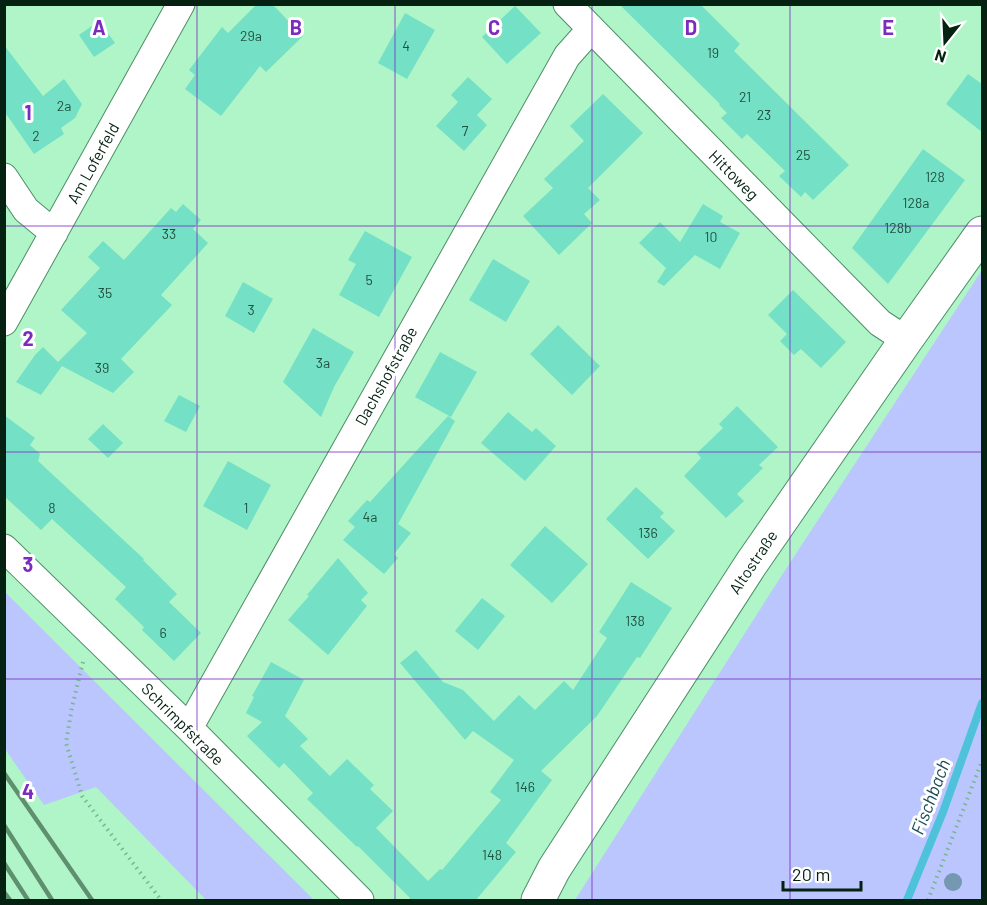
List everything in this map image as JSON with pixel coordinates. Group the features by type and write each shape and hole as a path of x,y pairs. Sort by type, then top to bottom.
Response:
{"main road":[{"name":"Altostraße","path":"538,900 560,860 751,564 982,233"}],"street":[{"name":"Am Loferfeld","path":"4,322 181,4"},
{"name":"Hittoweg","path":"567,4 880,323 906,340"},
{"name":"Dachshofstraße","path":"189,728 567,56 591,29"},
{"path":"4,177 26,210 54,233"},
{"name":"Schrimpfstraße","path":"4,549 189,728 360,900"}],"path":[{"path":"93,635 86,651 72,707 66,743 82,796 161,900"},
{"path":"928,900 982,761"}],"shaded area":[{"path":"982,270 982,900 575,900 780,578"},
{"path":"5,592 314,900 206,900 96,787 44,805 5,749"}],"building":[{"path":"257,4 272,4 303,36 266,72 260,66 221,116 185,89 195,75 189,70 222,27 228,33"},
{"path":"619,4 700,4 740,44 734,51 849,165 813,200 805,192 801,197 779,176 785,171 747,134 742,139 721,118 727,113 720,104"},
{"path":"515,6 541,33 507,64 482,37"},
{"path":"405,13 435,30 407,79 378,63"},
{"path":"99,21 115,43 94,57 79,35"},
{"path":"4,45 43,96 64,79 82,104 75,118 61,128 64,134 34,154 4,111"},
{"path":"968,74 982,84 982,132 946,104"},
{"path":"468,77 492,99 477,115 487,125 464,151 436,126 458,102 451,95"},
{"path":"603,94 643,133 588,188 600,200 584,214 592,223 559,255 523,216 553,188 544,179 584,141 570,126"},
{"path":"923,149 965,180 888,284 852,248"},
{"path":"183,204 201,220 193,229 208,243 161,295 172,305 121,359 134,372 113,393 62,366 41,395 16,382 43,347 58,362 87,333 61,310 100,268 88,257 103,241 124,260 171,208 176,212"},
{"path":"703,204 723,216 720,222 740,233 720,269 695,255 664,286 657,282 666,268 639,243 660,222 680,242"},
{"path":"365,231 412,257 379,317 339,295 356,264 348,260"},
{"path":"493,259 530,281 506,322 469,300"},
{"path":"243,282 273,299 254,333 225,316"},
{"path":"793,290 846,342 821,368 801,349 794,355 780,341 787,334 768,315"},
{"path":"558,325 600,366 572,395 530,354"},
{"path":"313,328 354,352 334,387 321,417 283,382"},
{"path":"440,352 477,372 451,417 415,397"},
{"path":"179,395 200,406 186,432 164,421"},
{"path":"737,406 778,447 759,465 763,468 737,494 744,501 726,518 684,476 701,458 697,453 723,428 719,424"},
{"path":"508,412 532,432 536,428 556,446 525,481 481,443"},
{"path":"4,415 35,438 30,445 40,454 38,461 144,559 177,594 169,602 201,633 174,661 142,630 144,627 115,599 126,587 52,519 41,530 4,496"},
{"path":"448,416 455,421 398,524 411,533 394,554 398,558 384,574 343,540 355,527 348,521 367,500 370,502"},
{"path":"103,424 123,443 108,458 88,439"},
{"path":"228,461 271,485 247,530 203,506"},
{"path":"636,487 664,513 660,517 675,531 648,559 606,519"},
{"path":"545,526 588,564 552,603 510,565"},
{"path":"338,558 368,593 361,600 367,606 328,655 288,620"},
{"path":"631,582 672,608 640,658 637,657 597,716 541,771 552,780 506,843 516,852 476,900 408,900 410,898 307,799 313,793 284,763 279,768 247,736 262,722 246,713 254,697 252,696 271,662 304,680 285,716 308,739 300,746 330,776 347,759 374,785 370,789 393,811 376,828 428,881 440,869 442,870 501,800 490,792 514,760 473,731 465,740 400,663 416,650 443,682 463,690 494,721 519,695 535,710 564,681 573,690 607,638 599,632"},
{"path":"482,598 505,616 478,650 455,631"}],"waterway":[{"name":"Fischbach","path":"907,900 943,812 982,703"}],"railway":[{"path":"4,773 92,900"},
{"path":"4,825 52,900"},
{"path":"4,863 28,900"},
{"path":"4,892 10,900"}]}
